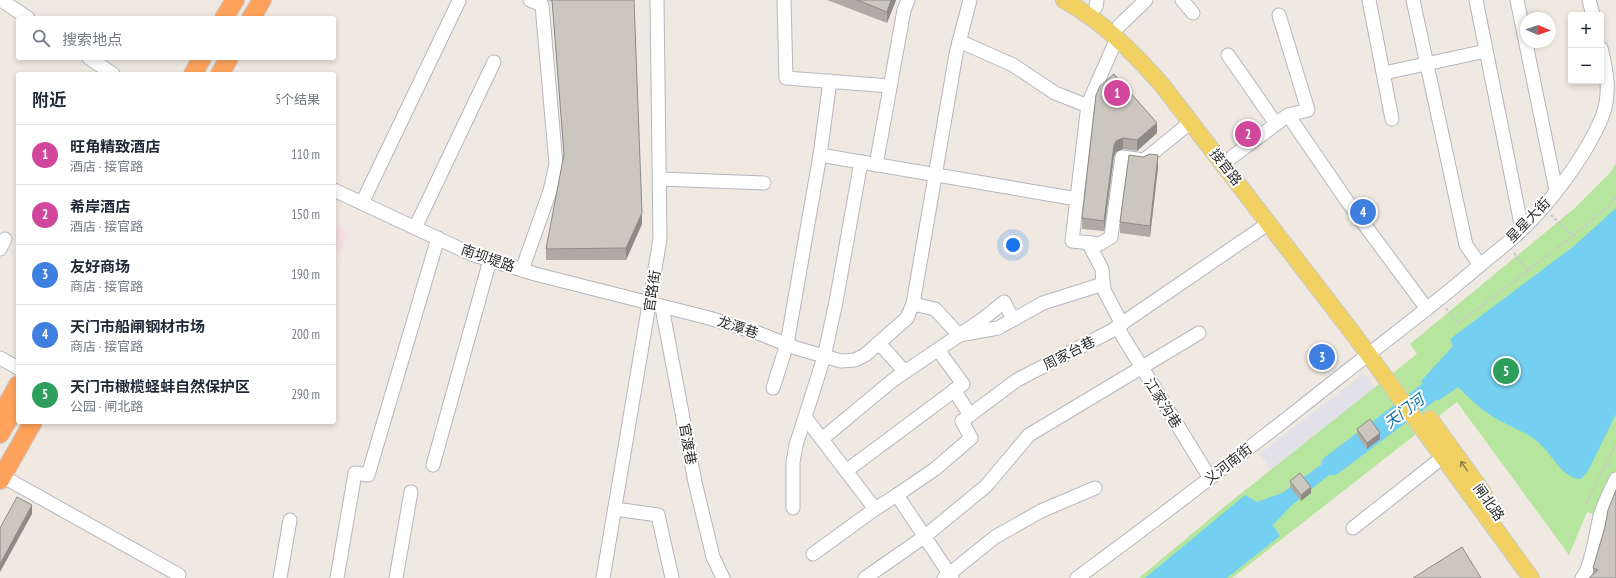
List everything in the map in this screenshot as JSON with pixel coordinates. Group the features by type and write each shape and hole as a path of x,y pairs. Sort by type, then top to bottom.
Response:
{"highway":[{"path":"225,16 235,0"},
{"path":"235,16 244,0"},
{"path":"253,16 262,0"},
{"path":"262,16 271,0"},
{"path":"193,72 201,60"},
{"path":"203,72 211,60"},
{"path":"221,72 228,60"},
{"path":"230,72 237,60"},
{"path":"0,417 16,389"},
{"path":"0,434 16,406"},
{"path":"1,473 21,424"},
{"path":"1,473 32,424"}],"main road":[{"name":"接官路","path":"1064,0 1097,21 1118,32 1161,68 1232,158 1373,351"},
{"name":"接官路","path":"1093,2 1191,122 1269,223 1373,351"},
{"path":"1373,351 1431,430"},
{"name":"闸北路","path":"1431,430 1443,457 1531,578"},
{"name":"闸北路","path":"1431,430 1543,578"}],"street":[{"path":"1,0 25,16"},
{"path":"522,270 550,191 556,164 542,5 530,0"},
{"name":"官路街","path":"603,578 615,509 656,305 660,240 657,0"},
{"path":"784,0 786,78 890,86"},
{"path":"876,165 904,10 908,0"},
{"name":"龙潭巷","path":"656,305 709,318 841,361 855,360 865,355 907,318 913,304 956,54 970,0"},
{"path":"1146,0 1118,32 1088,106 1072,241 1100,244 1111,237 1122,157 1144,160 1191,122"},
{"path":"1182,0 1193,13"},
{"path":"1369,0 1392,119"},
{"path":"1413,0 1466,245 1480,265"},
{"path":"1476,0 1522,229"},
{"path":"1517,0 1556,190"},
{"path":"1589,0 1592,12"},
{"path":"362,203 459,1"},
{"path":"1232,158 1288,115 1308,110 1279,15"},
{"path":"959,41 1013,66 1055,93 1088,106"},
{"path":"1384,73 1486,51"},
{"path":"1228,54 1276,124"},
{"path":"92,60 110,72"},
{"path":"415,228 494,62"},
{"name":"星星大街","path":"1373,351 1440,300 1506,244 1543,207 1571,171 1594,133 1605,108 1608,91 1604,66"},
{"path":"773,388 787,344 820,155 830,81"},
{"path":"1288,115 1347,201 1427,309"},
{"path":"820,155 1077,199"},
{"path":"793,508 793,462 796,445 824,356 836,302 861,162"},
{"path":"660,179 764,183"},
{"name":"南坝堤路","path":"336,191 471,254 522,270 656,305"},
{"name":"周家台巷","path":"970,415 1017,380 1119,325 1269,223"},
{"path":"337,578 355,473 368,475 438,238"},
{"name":"江家沟巷","path":"1091,243 1091,248 1102,269 1105,292 1119,325 1142,368 1210,478"},
{"path":"433,465 490,260"},
{"path":"959,335 994,329 1043,303 1103,284"},
{"path":"822,439 893,380 938,350 1004,302 1013,319"},
{"path":"913,304 935,309 959,335"},
{"name":"官渡巷","path":"656,305 713,557 723,578"},
{"path":"865,578 924,537 986,486 1028,435 1142,368 1198,333"},
{"path":"879,343 905,372"},
{"path":"846,471 963,384 938,350"},
{"name":"义河南街","path":"1077,578 1210,478 1373,351"},
{"path":"0,358 16,367"},
{"path":"813,554 875,509 935,469 971,438 962,421 970,415 954,390"},
{"path":"805,417 875,509"},
{"path":"1353,528 1443,457"},
{"path":"1,473 179,575"},
{"path":"1582,578 1588,569 1603,507 1616,479"},
{"path":"897,495 948,577 995,536 1041,511 1095,488"},
{"path":"396,578 411,492"},
{"path":"615,509 658,515 672,578"},
{"path":"280,578 290,520"}],"path":[{"path":"1440,300 1458,324 1573,236 1610,205 1616,197"},
{"path":"1543,207 1573,236"},
{"path":"1506,244 1528,271"},
{"path":"1586,504 1616,444"},
{"path":"1606,464 1616,470"}],"shaded area":[{"path":"336,225 350,233 336,258"},
{"path":"1364,373 1410,434 1305,515 1259,454"}],"green space":[{"path":"1616,163 1616,489 1601,517 1587,512 1569,555 1457,402 1232,578 1139,578 1224,507 1417,354 1410,344 1576,207 1610,173"}],"water":[{"path":"1616,208 1616,414 1588,471 1581,479 1569,476 1531,437 1490,415 1458,387 1438,401 1421,381 1453,346 1450,339 1574,246"},
{"path":"1351,443 1357,452 1291,506 1273,525 1280,536 1227,578 1145,578 1245,495 1257,502 1282,493"}],"building":[{"path":"552,0 634,0 642,213 626,248 546,249 564,154"},
{"path":"857,0 891,0 887,12"},
{"path":"1114,74 1157,123 1137,140 1123,138 1116,141 1114,145 1104,221 1082,218 1096,95 1100,86"},
{"path":"1150,154 1158,155 1150,226 1120,222 1129,155 1143,157"},
{"path":"1370,419 1380,433 1367,443 1357,429"},
{"path":"1300,473 1311,487 1301,495 1290,481"},
{"path":"1616,490 1616,578 1589,578 1598,570 1593,568 1605,527 1608,510"},
{"path":"17,497 32,505 0,564 0,528"},
{"path":"1462,547 1481,578 1413,578"}],"waterway":[{"name":"天门河","path":"1332,465 1453,374"}],"place":[{"name":"旺角精致酒店","path":"1117,93"},
{"name":"希岸酒店","path":"1248,134"},
{"name":"天门市船闸钢材市场","path":"1363,212"},
{"name":"友好商场","path":"1322,357"},
{"name":"天门市橄榄蛏蚌自然保护区","path":"1506,371"}]}
